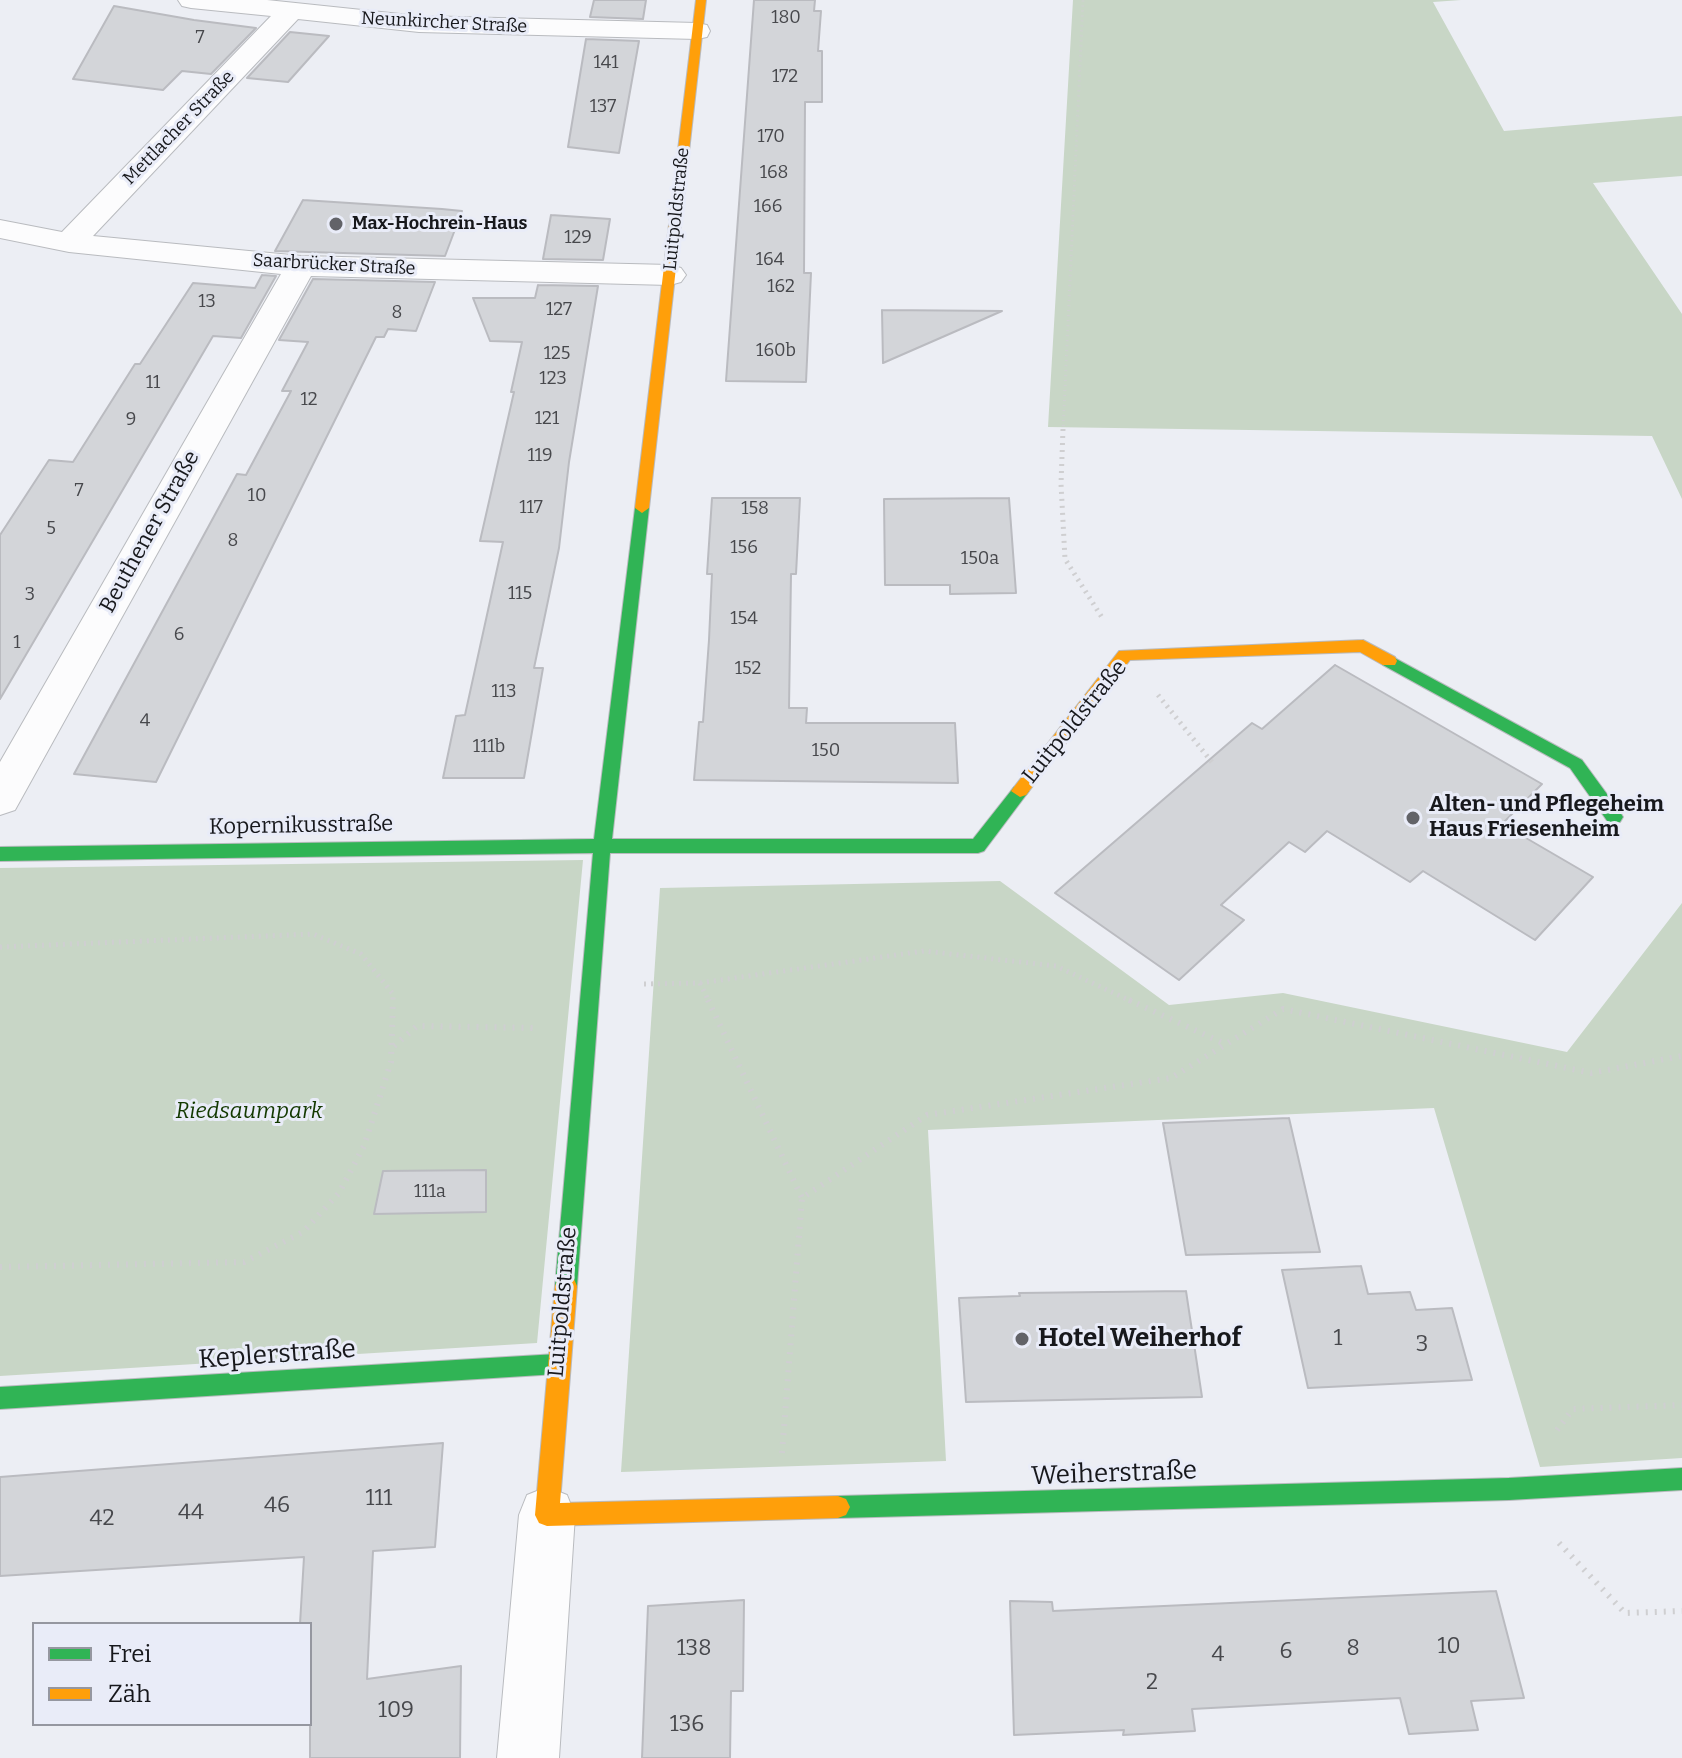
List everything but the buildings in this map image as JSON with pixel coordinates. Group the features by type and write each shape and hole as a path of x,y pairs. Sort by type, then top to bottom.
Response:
{"street":[{"name":"Neunkircher Straße","path":"191,0 271,7 326,7 419,24 697,31"},
{"name":"Luitpoldstraße","path":"528,1758 557,1364 602,846 701,0"},
{"name":"Mettlacher Straße","path":"69,243 271,7"},
{"name":"Saarbrücker Straße","path":"0,229 69,243 301,266 670,275"},
{"name":"Beuthener Straße","path":"0,799 301,266"},
{"name":"Luitpoldstraße","path":"602,846 978,846 1125,655 1363,646 1576,764 1614,817"},
{"name":"Kopernikusstraße","path":"0,854 602,846"},
{"name":"Keplerstraße","path":"0,1398 557,1364"},
{"name":"Weiherstraße","path":"547,1515 1509,1489 1682,1479"}],"path":[{"path":"1083,0 1061,484 1065,559 1125,655 1215,766"},
{"path":"0,947 313,934 361,954 393,994 391,1062 364,1146 339,1193 303,1232 244,1262 0,1267"},
{"path":"590,985 700,983 924,951 1056,966 1226,1044"},
{"path":"700,983 802,1198 778,1509"},
{"path":"802,1198 927,1115 1171,1078 1283,1009 1591,1073 1682,1056"},
{"path":"393,1047 417,1026 510,1028"},
{"path":"1509,1489 1625,1613 1682,1611"}],"green space":[{"path":"1073,0 1461,0 1433,2 1504,131 1682,116 1682,176 1593,183 1682,314 1682,499 1652,436 1048,427"},
{"name":"Riedsaumpark","path":"583,860 537,1343 0,1376 0,868"},
{"path":"1000,881 1169,1005 1283,993 1567,1052 1682,903 1682,1458 1540,1467 1434,1108 928,1130 946,1461 621,1472 660,888"}],"traffic: fast":[{"path":"566,1286 602,846 642,508"},
{"path":"1389,661 1576,764 1614,817"},
{"path":"0,854 602,846 978,846 1020,791"},
{"path":"0,1398 557,1364"},
{"path":"838,1507 1509,1489 1682,1479"}],"traffic: slow":[{"path":"642,508 701,0"},
{"path":"1020,791 1125,655 1363,646 1389,661"},
{"path":"566,1286 547,1515 838,1507"}],"place":[{"name":"Max-Hochrein-Haus","path":"336,224"},
{"name":"Alten- und Pflegeheim Haus Friesenheim","path":"1413,818"},
{"name":"Hotel Weiherhof","path":"1022,1339"}]}
